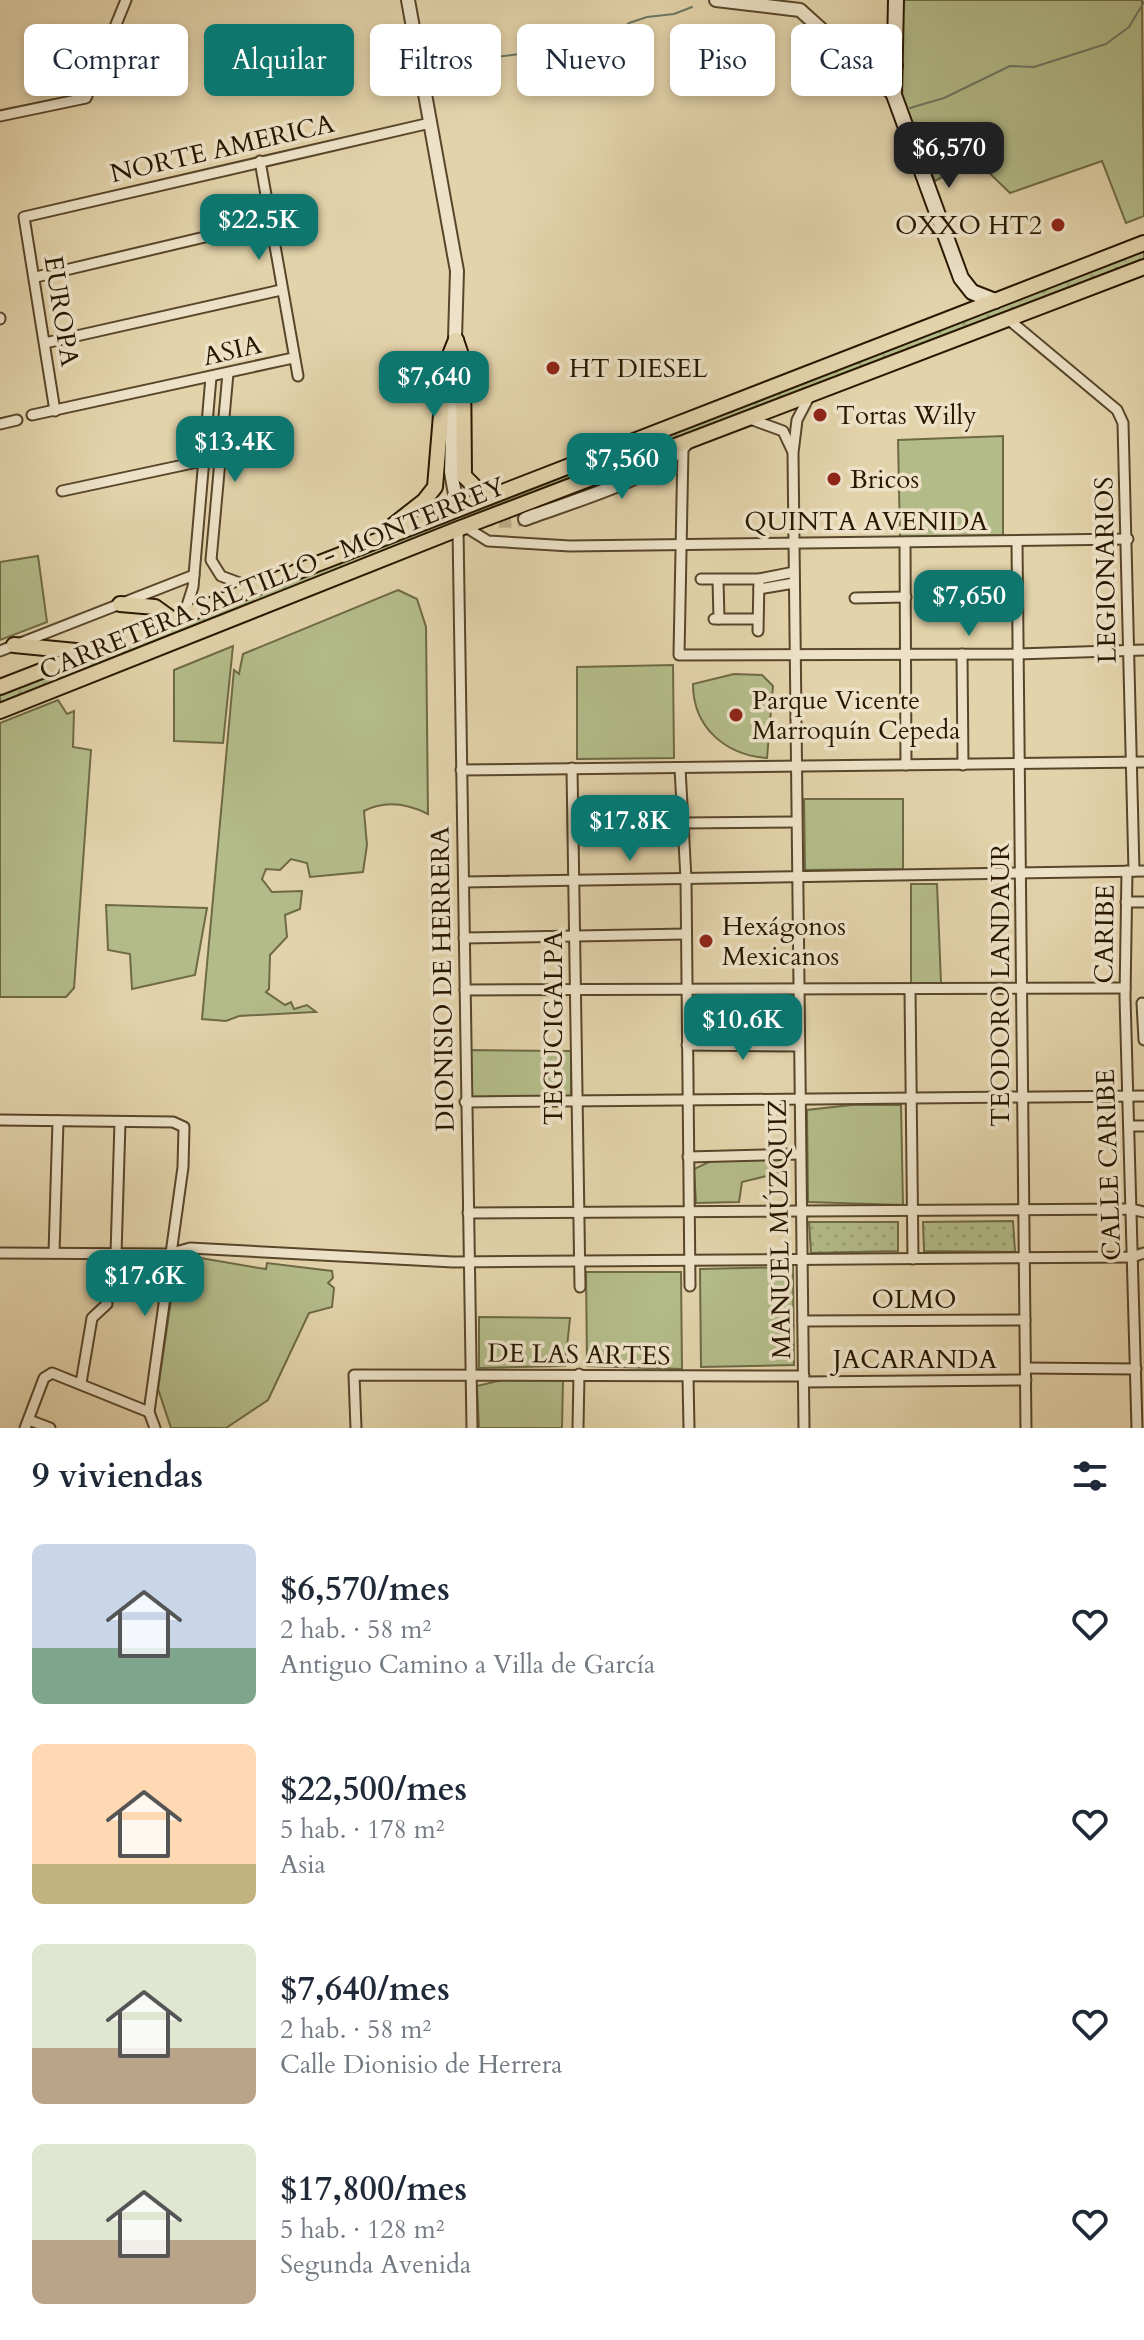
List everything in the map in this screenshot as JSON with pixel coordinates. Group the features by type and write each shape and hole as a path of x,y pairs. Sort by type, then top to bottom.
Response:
{"main road":[{"path":"896,0 896,24"},
{"path":"894,96 961,278 972,292 995,301"},
{"name":"CARRETERA SALTILLO - MONTERREY","path":"0,687 379,537 1144,243"},
{"name":"CARRETERA SALTILLO - MONTERREY","path":"0,711 461,528 1144,267"},
{"path":"456,340 463,361 464,476 478,490 500,492"},
{"path":"379,537 419,506 435,487 445,367 456,340"},
{"path":"120,604 155,607 178,618"},
{"path":"7,648 91,652"}],"street":[{"path":"0,116 86,98 126,0"},
{"path":"408,0 457,271 451,472 455,494"},
{"path":"716,0 800,10 815,24"},
{"name":"NORTE AMERICA","path":"24,217 430,123"},
{"name":"ASIA","path":"32,415 293,358 260,161"},
{"name":"EUROPA","path":"24,217 55,411"},
{"path":"36,277 268,222"},
{"path":"45,343 281,290"},
{"name":"LEGIONARIOS","path":"1008,319 1120,416 1128,539 1135,871"},
{"path":"293,358 298,376"},
{"path":"228,373 211,560 221,576 253,588"},
{"path":"178,618 194,575 211,377"},
{"name":"MANUEL MÚZQUIZ","path":"804,1428 793,453 797,420 810,395"},
{"path":"749,418 783,431 793,453"},
{"path":"0,424 17,420"},
{"path":"525,519 650,471 686,444"},
{"path":"686,444 679,655 1017,654 1144,650"},
{"path":"62,491 221,457"},
{"name":"QUINTA AVENIDA","path":"461,528 488,541 500,543 570,546 1128,539"},
{"name":"DIONISIO DE HERRERA","path":"461,528 465,1102 472,1428"},
{"name":"TEODORO LANDAUR","path":"1017,542 1026,1428"},
{"path":"905,543 906,765"},
{"path":"7,648 194,575"},
{"path":"701,579 759,584 794,578"},
{"path":"718,580 716,619 757,619"},
{"path":"758,631 759,584"},
{"path":"855,598 906,597"},
{"path":"962,654 963,765"},
{"path":"461,770 1144,762"},
{"name":"TEGUCIGALPA","path":"572,768 580,1287"},
{"path":"680,768 686,879 690,1286"},
{"path":"574,824 796,822"},
{"path":"464,882 1135,871"},
{"name":"CARIBE","path":"1125,992 1126,902 1135,871"},
{"path":"1126,902 1144,902"},
{"path":"464,938 686,934"},
{"path":"465,990 910,990 1021,987 1125,992 1143,1003 1144,1040"},
{"path":"910,990 913,1259"},
{"name":"CALLE CARIBE","path":"1125,992 1132,1257 1139,1275 1139,1425"},
{"path":"687,1045 799,1046"},
{"path":"465,1102 1144,1096"},
{"path":"0,1120 182,1124 183,1167 149,1412 155,1428"},
{"path":"54,1253 58,1121"},
{"path":"116,1254 120,1122"},
{"path":"1129,1126 1144,1126"},
{"path":"688,1157 800,1154"},
{"path":"468,1213 913,1209 1131,1209 1144,1212"},
{"path":"0,1253 171,1254 190,1248 470,1262 579,1263 1132,1257 1144,1253"},
{"path":"81,1383 92,1318 98,1309 107,1304"},
{"name":"OLMO","path":"803,1321 1025,1320"},
{"path":"1026,1368 1138,1373"},
{"path":"50,1428 27,1424 44,1378 55,1373 149,1412"},
{"path":"578,1428 579,1374"},
{"name":"DE LAS ARTES","path":"356,1428 354,1375 579,1374 804,1379"},
{"path":"688,1377 689,1428"},
{"name":"JACARANDA","path":"804,1379 1026,1380"}],"green space":[{"path":"901,0 1142,0 1144,216 1126,223 1102,161 1010,193 975,159 935,181 900,96"},
{"path":"1144,248 1144,260 529,494 0,703 0,693"},
{"path":"1003,436 1003,535 900,537 898,440"},
{"path":"38,556 47,622 0,640 0,562"},
{"path":"398,590 417,599 426,627 428,814 396,805 380,805 364,811 367,845 363,872 310,877 307,863 291,859 280,870 266,869 262,879 272,892 302,891 300,909 285,915 287,937 270,955 269,989 266,992 285,1005 291,1002 294,1009 307,1005 316,1012 239,1016 226,1021 202,1019 234,670 239,674 243,654"},
{"path":"233,646 223,743 174,741 174,670"},
{"path":"673,665 674,758 577,759 577,667"},
{"name":"Parque Vicente Marroquín Cepeda","path":"734,674 762,675 773,686 767,758 752,756 726,745 706,726 699,714 693,684"},
{"path":"58,700 67,714 74,711 73,747 91,750 74,988 66,997 0,997 0,723"},
{"path":"804,799 903,799 903,869 805,870"},
{"path":"911,884 937,884 941,983 911,984"},
{"path":"106,905 207,908 195,975 132,989 130,954 108,950"},
{"path":"468,1050 571,1051 571,1098 468,1099"},
{"path":"851,1105 901,1105 903,1205 808,1202 807,1110"},
{"path":"783,1158 779,1173 742,1182 739,1202 696,1203 694,1169 713,1160"},
{"path":"1013,1221 1015,1252 924,1251 923,1222"},
{"path":"809,1222 898,1222 898,1251 811,1253"},
{"path":"189,1256 266,1269 267,1263 332,1271 333,1278 328,1283 334,1288 332,1307 309,1313 268,1400 226,1428 171,1428 158,1389 177,1259"},
{"path":"793,1267 794,1365 701,1367 700,1269"},
{"path":"586,1272 681,1272 682,1369 587,1366"},
{"path":"479,1317 570,1318 565,1366 479,1368"},
{"path":"563,1378 562,1428 479,1428 477,1386 502,1380"}],"waterway":[{"path":"910,108 944,98 1010,66 1034,67 1106,44 1129,27 1144,2"},
{"path":"501,56 554,43 612,36 629,23 692,7"}],"tunnel":[{"path":"455,494 469,509 485,518 504,522 525,519"}],"place":[{"name":"OXXO HT2","path":"1058,225"},
{"name":"HT DIESEL","path":"553,368"},
{"name":"Tortas Willy","path":"820,415"},
{"name":"Bricos","path":"834,479"},
{"name":"Parque Vicente Marroquín Cepeda","path":"736,715"},
{"name":"Hexágonos Mexicanos","path":"706,941"}]}
